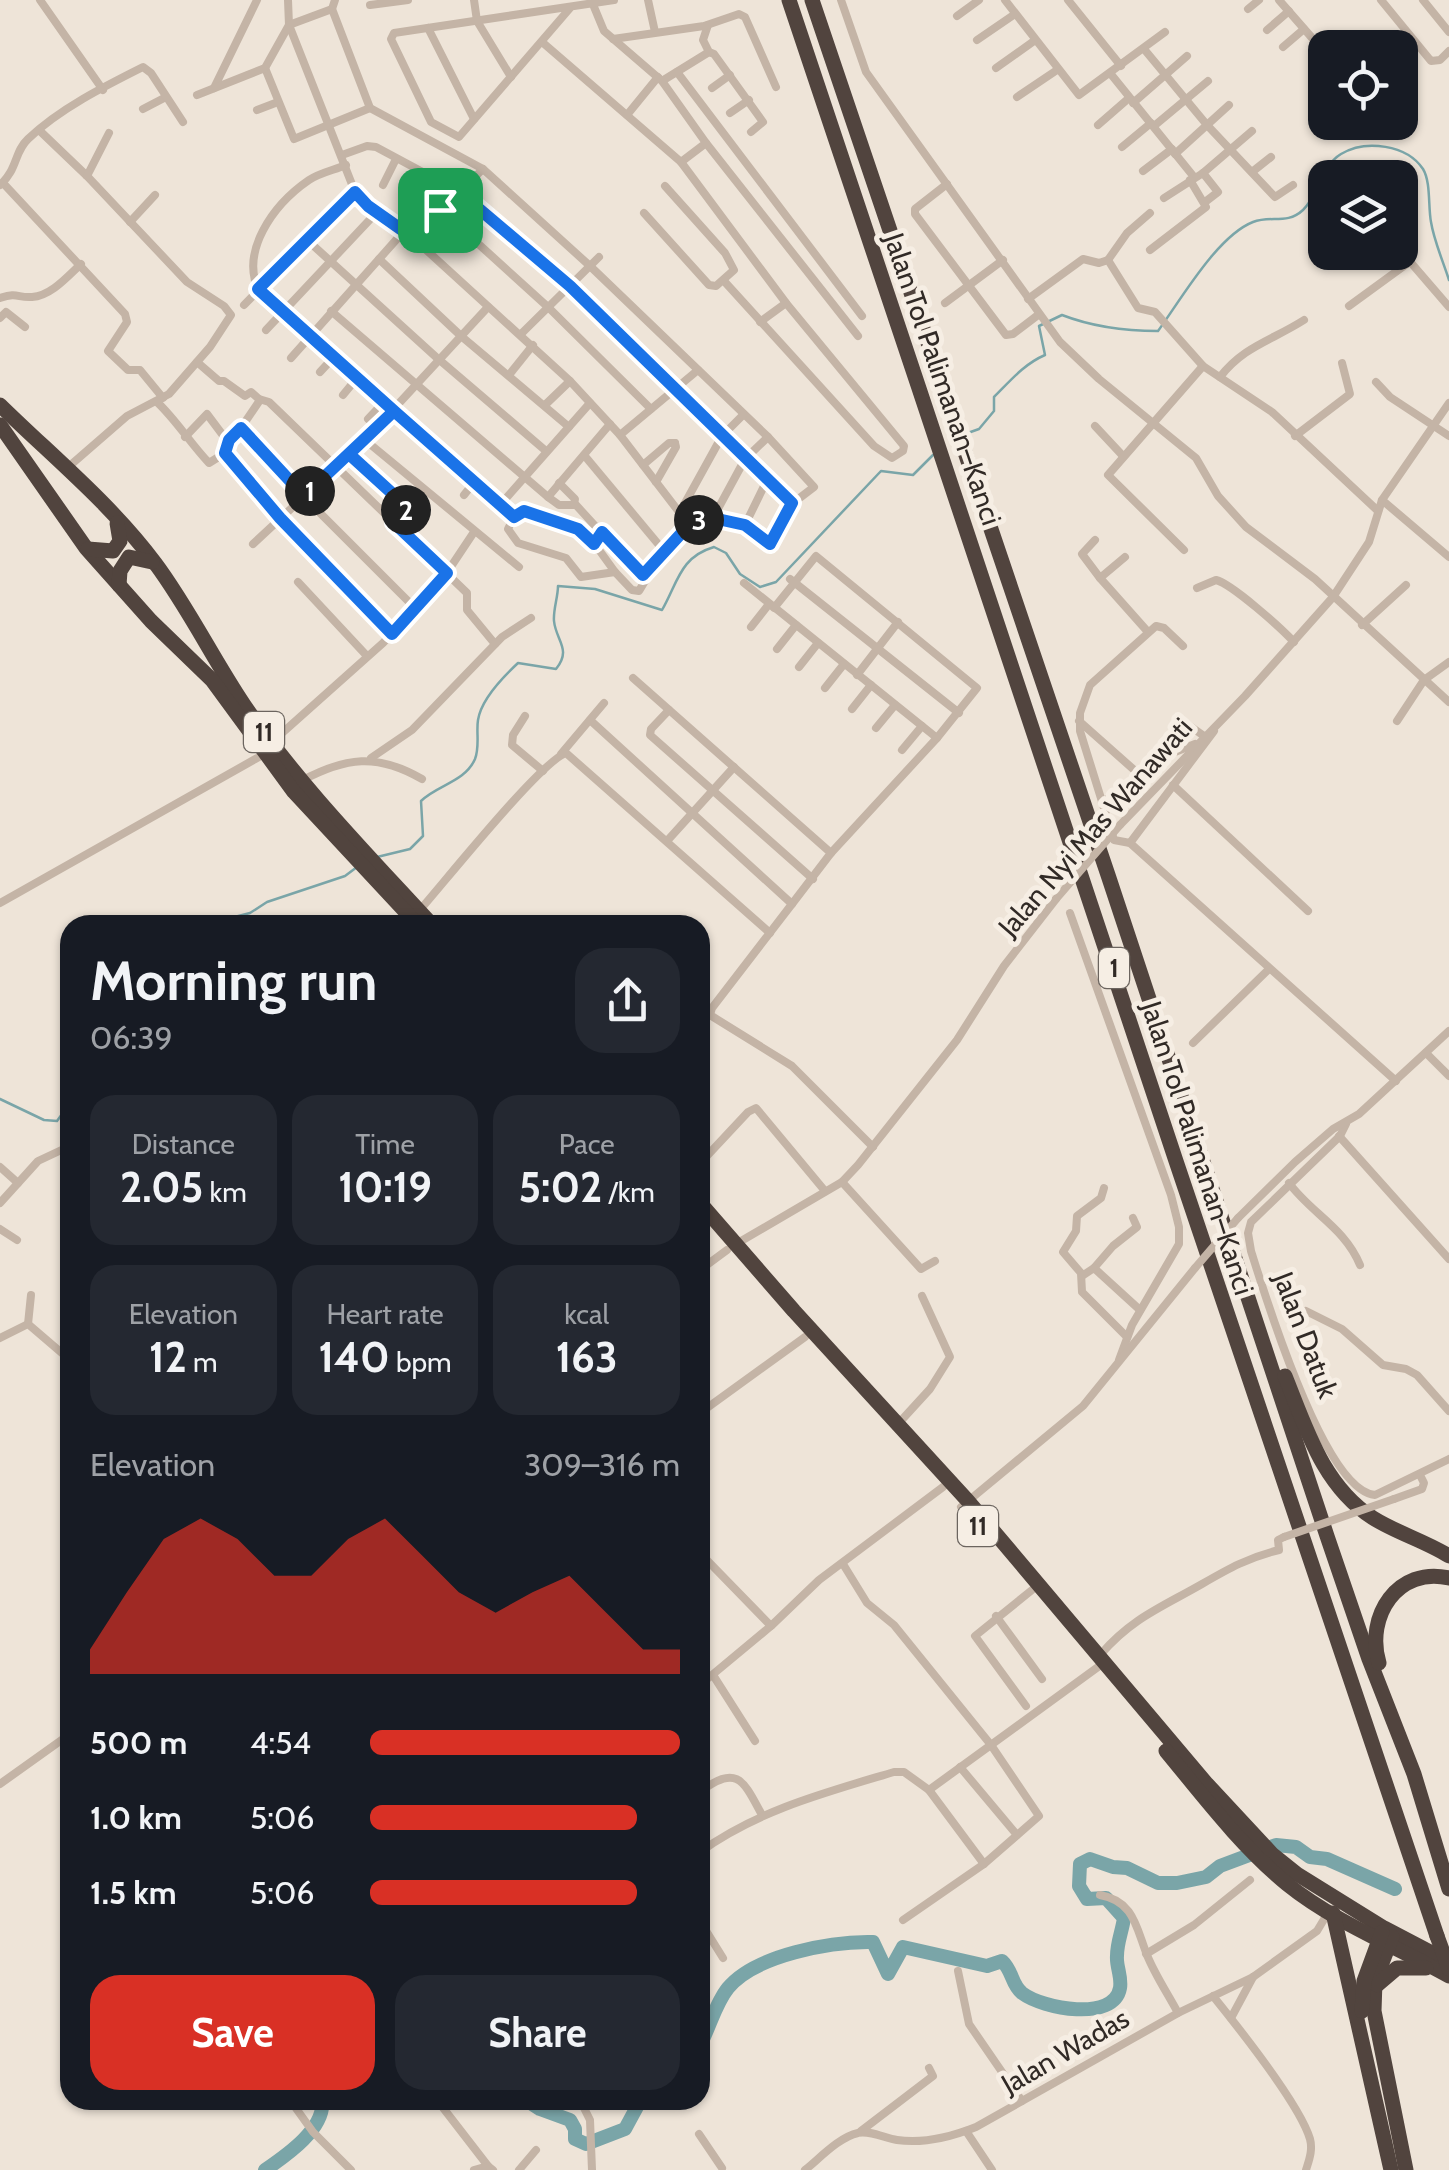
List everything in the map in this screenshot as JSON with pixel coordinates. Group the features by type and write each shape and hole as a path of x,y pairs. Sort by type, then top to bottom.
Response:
{"highway":[{"name":"Jalan Tol Palimanan–Kanci","path":"789,0 1075,849 1240,1361 1447,1969"},
{"name":"Jalan Tol Palimanan–Kanci","path":"812,0 1369,1659 1414,1774 1449,1889"},
{"name":"11","path":"0,405 156,564 294,792 416,915"},
{"name":"11","path":"1,428 86,548 151,621 212,680 358,854"},
{"path":"86,548 104,553 117,548 120,533 116,519"},
{"path":"119,586 122,565 130,557 156,564"},
{"name":"11","path":"710,1216 805,1337 943,1486 965,1504"},
{"name":"11","path":"710,1227 898,1424 1267,1858 1333,1908 1447,1969"},
{"path":"1239,1266 1311,1440 1334,1483 1372,1517 1449,1556"},
{"path":"1414,1774 1376,1652 1377,1622 1388,1599 1405,1583 1429,1575 1449,1578"},
{"path":"1333,1908 1391,2170"},
{"path":"1361,2030 1364,1981 1386,1936"},
{"path":"1386,1936 1374,1990 1377,2034 1406,2170"},
{"path":"1374,1990 1396,1968 1447,1969"}],"street":[{"path":"40,0 103,90"},
{"path":"214,88 257,0"},
{"path":"288,0 288,25 355,192 408,234 570,381 620,435 689,525"},
{"path":"370,6 408,0"},
{"path":"474,0 478,21 510,77"},
{"path":"571,6 459,137 434,125 429,118 391,39 394,34 428,28 592,2 614,0"},
{"path":"648,0 655,32"},
{"path":"841,0 866,72 1049,328 1089,370 1196,458 1218,496 1246,527 1288,557 1449,702"},
{"path":"957,16 979,0"},
{"path":"1005,0 1056,70 1080,95 1166,32"},
{"path":"1068,0 1121,66"},
{"path":"1248,10 1259,0"},
{"path":"1279,0 1308,34"},
{"path":"1382,0 1431,62 1449,51"},
{"path":"1423,0 1448,30"},
{"path":"592,2 604,31 660,79 744,194 858,336"},
{"path":"196,96 265,68 288,25 334,5 370,108 483,168 698,370 814,487 792,503 770,544 745,525 713,518 689,525 646,575 642,589 635,592 578,529 524,511 514,517 508,529 518,542 566,558 581,577 615,572"},
{"path":"1267,30 1288,11"},
{"path":"613,39 708,25 739,14 745,17 776,87"},
{"path":"977,40 1015,14"},
{"path":"708,25 704,40 709,52 764,122 752,132"},
{"path":"428,28 474,119"},
{"path":"1283,47 1304,30"},
{"path":"996,68 1034,40"},
{"path":"542,42 681,162 786,303 904,446 898,456 885,456 874,446 724,281"},
{"path":"1144,49 1207,125 1275,197 1293,185"},
{"path":"626,115 660,79 709,52"},
{"path":"1098,125 1187,56"},
{"path":"183,122 146,68 64,112 25,142 12,174 2,184 82,264 127,317 108,351 128,370 140,370 185,436 209,463 225,453 229,440 260,402 258,399"},
{"path":"265,68 294,140 370,108"},
{"path":"1017,97 1056,70"},
{"path":"677,72 862,316"},
{"path":"1110,74 1195,177 1218,192 1204,202"},
{"path":"712,88 730,75"},
{"path":"1122,147 1208,81"},
{"path":"143,109 166,96"},
{"path":"730,113 748,100"},
{"path":"257,110 278,102"},
{"path":"1144,171 1229,105"},
{"path":"40,131 187,282 230,312 230,318 198,362 160,400 118,423 66,470"},
{"path":"1164,198 1252,131"},
{"path":"87,176 109,134"},
{"path":"681,162 706,142"},
{"path":"342,156 367,146 458,191 570,286 792,503"},
{"path":"1252,172 1271,157"},
{"path":"383,184 396,158"},
{"path":"346,166 311,178 261,233 254,249 258,289 514,517"},
{"path":"290,358 379,259 440,210 483,168"},
{"path":"409,198 430,176"},
{"path":"1150,250 1204,209 1195,177"},
{"path":"744,194 759,182"},
{"path":"947,184 914,212 1008,336 1039,316"},
{"path":"644,213 709,284 716,286 724,281 734,267 665,186"},
{"path":"244,305 355,192"},
{"path":"130,222 155,194"},
{"path":"440,210 549,308 651,409"},
{"path":"266,330 377,212"},
{"path":"1028,299 1083,259 1094,263 1108,260 1127,233 1150,213"},
{"path":"306,239 546,451"},
{"path":"725,253 741,240"},
{"path":"521,334 598,258"},
{"path":"379,259 461,336 569,428"},
{"path":"945,302 1002,260"},
{"path":"1108,260 1138,308 1155,312 1203,366 1272,412 1378,511"},
{"path":"0,298 14,292 34,297 61,283 82,264"},
{"path":"1349,306 1398,270"},
{"path":"1415,270 1449,307"},
{"path":"830,300 842,290"},
{"path":"760,322 786,303"},
{"path":"252,544 394,411 488,307"},
{"path":"330,311 511,468 560,505 574,504"},
{"path":"0,318 6,312 24,327"},
{"path":"1220,377 1242,352 1278,337 1304,320"},
{"path":"509,374 533,345"},
{"path":"320,372 333,358"},
{"path":"198,362 244,396 250,392 269,402 468,595 467,610 495,644"},
{"path":"1295,436 1350,394 1342,362"},
{"path":"1184,550 1108,475 1203,366"},
{"path":"620,435 698,370"},
{"path":"343,396 357,378"},
{"path":"545,406 570,381"},
{"path":"1376,382 1390,397 1449,436"},
{"path":"368,419 384,402"},
{"name":"Jalan Nyi Mas Wanawati","path":"710,1263 842,1182 873,1148 957,1040 1004,966 1056,899 1332,597 1369,542 1382,500 1449,403"},
{"path":"501,504 590,404"},
{"path":"185,436 206,414 229,440"},
{"path":"680,512 722,436 743,415"},
{"path":"548,497 610,424"},
{"path":"1095,426 1123,456"},
{"path":"241,428 415,608"},
{"path":"713,518 745,459 768,438"},
{"path":"365,440 518,568"},
{"path":"643,464 669,442 676,444 656,482"},
{"path":"225,453 280,518 392,634"},
{"path":"349,454 406,506 394,523"},
{"path":"584,454 664,551"},
{"path":"745,525 767,480"},
{"path":"464,495 474,481"},
{"path":"560,482 575,499 574,504 639,574 646,575"},
{"path":"1382,500 1449,557"},
{"path":"0,903 269,747 392,634 447,573 474,532"},
{"path":"594,544 602,532"},
{"path":"1095,540 1084,549 1082,558 1148,632"},
{"path":"751,627 816,556 975,684 976,692 959,714 831,854 710,1015 792,1066 873,1148"},
{"path":"1100,578 1125,558"},
{"path":"1197,588 1216,580 1228,584 1258,612 1274,620 1294,642"},
{"path":"792,581 959,714"},
{"path":"298,582 367,656"},
{"path":"744,583 937,738"},
{"path":"1362,624 1406,585"},
{"path":"300,781 322,770 371,758 412,730 495,644 531,618"},
{"path":"858,674 898,622"},
{"path":"777,649 796,625"},
{"path":"1183,646 1160,626 1148,632 1090,685 1084,696 1079,722 1114,840 1130,844 1396,1081"},
{"path":"799,667 818,643"},
{"path":"1398,721 1424,680 1449,662"},
{"path":"825,688 844,664"},
{"path":"633,678 831,854"},
{"path":"852,709 871,686"},
{"path":"422,915 604,703"},
{"path":"876,728 895,705"},
{"path":"670,710 650,735 813,879"},
{"path":"526,716 513,735 512,745 543,771"},
{"path":"1102,803 1170,754 1200,740 1178,717"},
{"path":"590,720 792,904"},
{"path":"1130,844 1221,721"},
{"path":"1079,722 1141,776"},
{"path":"902,750 922,726"},
{"path":"561,754 573,756 770,933"},
{"path":"371,758 422,778"},
{"path":"666,841 734,767"},
{"path":"1173,786 1308,911"},
{"path":"1070,912 1179,1227 1176,1251 1140,1310 1119,1360"},
{"path":"1193,1043 1269,970"},
{"path":"965,1504 1083,1406 1238,1218 1449,1032"},
{"path":"1426,1053 1449,1076"},
{"path":"710,1154 752,1108 760,1112 826,1191"},
{"path":"1337,1132 1449,1260"},
{"name":"Jalan Datuk","path":"1337,1132 1251,1222 1248,1238 1285,1348 1322,1440 1356,1487 1368,1495 1391,1490 1449,1459"},
{"path":"0,1202 38,1161 60,1151"},
{"path":"0,1167 18,1183"},
{"path":"842,1182 921,1269 935,1261"},
{"path":"1289,1183 1300,1198 1342,1235 1360,1265"},
{"path":"1104,1188 1102,1198 1078,1216 1076,1231 1064,1246 1065,1256 1082,1276 1082,1292 1127,1337"},
{"path":"1082,1276 1137,1226 1134,1218"},
{"path":"0,1229 16,1240"},
{"path":"1094,1268 1140,1310"},
{"path":"28,1324 31,1295"},
{"path":"898,1424 939,1378 950,1357 922,1296"},
{"path":"1306,1310 1334,1324 1383,1365 1416,1375 1449,1411"},
{"path":"0,1338 28,1324"},
{"path":"28,1324 60,1351"},
{"path":"710,1406 805,1337"},
{"path":"929,1790 1100,1661 1123,1629 1152,1610 1244,1559 1279,1550 1278,1540 1284,1537 1422,1489 1420,1475"},
{"path":"710,1677 772,1626 807,1589 943,1486"},
{"path":"710,1563 772,1626"},
{"path":"843,1564 866,1602 886,1616 991,1745 1038,1814 1036,1820 984,1864 903,1920"},
{"path":"1026,1706 975,1638 1030,1582"},
{"path":"996,1616 1042,1679"},
{"path":"713,1675 755,1741"},
{"path":"0,1784 60,1741"},
{"path":"960,1767 1017,1836"},
{"path":"710,1845 762,1815 900,1770 929,1790 984,1864"},
{"path":"710,1785 735,1776 743,1780 762,1815"},
{"path":"1146,1954 1194,1925 1250,1880"},
{"path":"1100,1895 1118,1900 1131,1912 1146,1954 1178,2013"},
{"name":"Jalan Wadas","path":"862,2132 919,2141 966,2131 1178,2013 1253,1978 1317,1931 1333,1908"},
{"path":"1317,1931 1338,1930"},
{"path":"710,1937 723,1958"},
{"path":"958,1971 966,2018 1022,2101"},
{"path":"1231,2018 1253,1978"},
{"path":"1213,1996 1310,2138 1312,2150 1306,2170"},
{"path":"805,2170 852,2135 862,2132 933,2076 929,2068"},
{"path":"297,2110 313,2132 352,2170"},
{"path":"445,2110 490,2168"},
{"path":"585,2110 590,2120 592,2170"},
{"path":"966,2131 992,2170"},
{"path":"699,2134 722,2170"},
{"path":"519,2170 536,2150"},
{"path":"474,2170 490,2168"}],"waterway":[{"path":"965,434 979,429 994,411 994,397 1030,363 1045,355 1039,326 1062,315 1109,328 1158,331 1200,270 1226,241 1253,222 1297,215 1308,204 1334,159 1351,149 1374,146 1397,150 1423,169 1432,229 1449,280"},
{"path":"377,857 410,849 423,836 421,801 470,767 478,744 480,712 506,675 518,663 556,669 561,662 563,650 554,621 558,586 595,589 662,610 687,564 714,547 726,553 740,574 760,587 776,582 881,471 913,475 933,455"},
{"path":"242,915 267,902 345,876 357,867"},
{"path":"0,1099 44,1120 57,1121 60,1117"},
{"path":"710,2022 728,1988 756,1967 795,1952 873,1942 888,1974 903,1947 987,1966 1002,1961 1018,1989 1032,1999 1077,2009 1105,2005 1115,1999 1120,1988 1117,1951 1124,1918 1106,1898 1087,1899 1079,1886 1080,1864 1090,1859 1127,1868 1158,1883 1177,1883 1206,1877 1220,1866 1276,1845 1296,1847 1310,1857 1327,1859 1395,1889"},
{"path":"265,2170 294,2149 312,2130 322,2110"},
{"path":"543,2110 570,2120 575,2139 586,2144 625,2129 635,2110"}],"route":[{"path":"440,210 412,237 355,192 258,289 394,411 304,496 241,428 229,440 225,453 280,518 392,634 447,573 394,523 406,506 349,454 394,411 514,517 524,511 578,529 594,544 602,532 639,574 646,575 689,525 702,519 745,525 770,544 792,503 570,286 458,191 440,210"}]}
